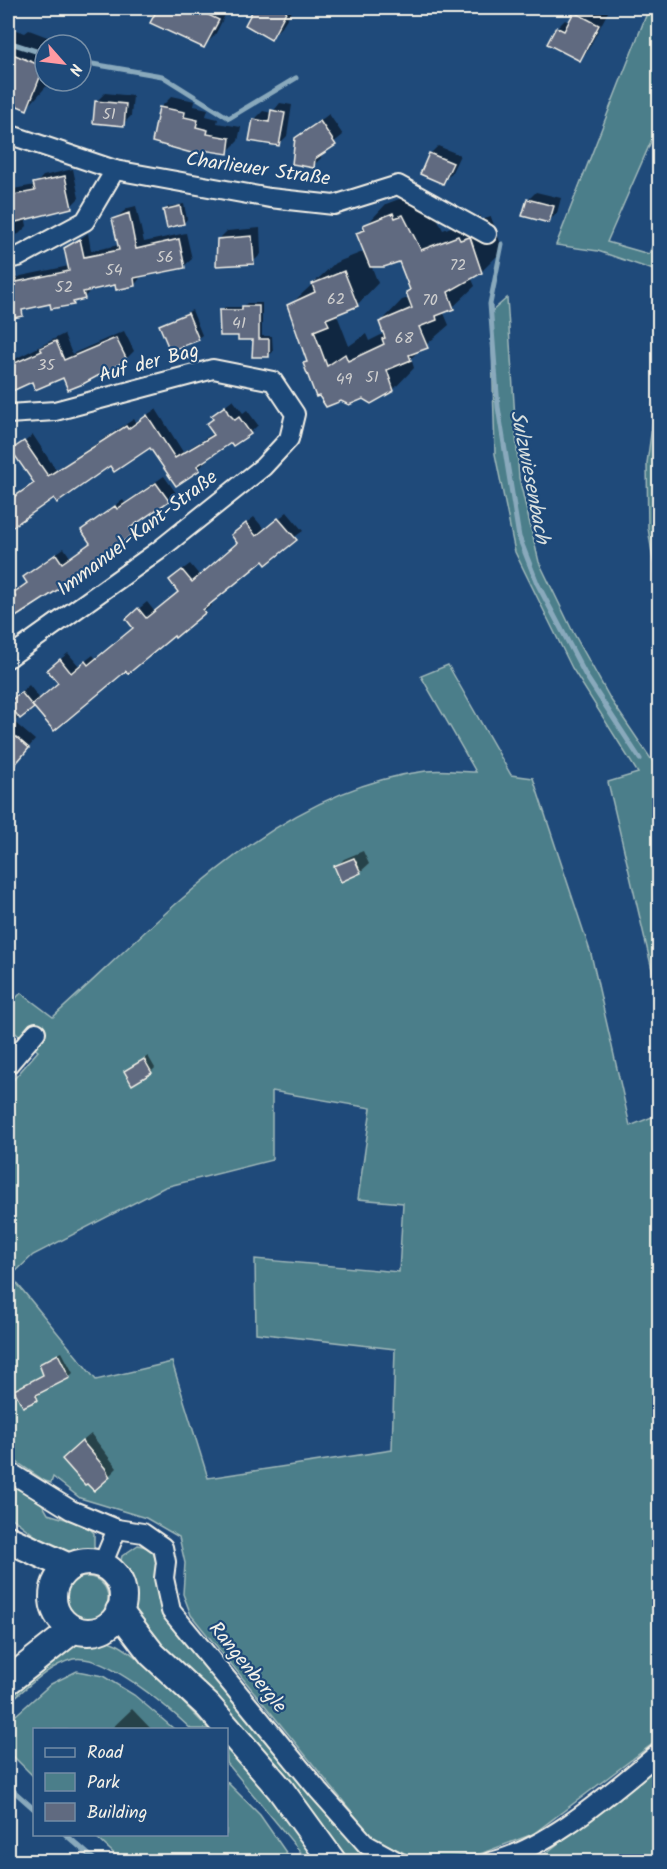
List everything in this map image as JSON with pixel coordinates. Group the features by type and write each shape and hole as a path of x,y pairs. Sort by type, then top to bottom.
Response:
{"main road":[{"path":"8,1540 62,1576"},
{"path":"91,1562 102,1565 118,1580 122,1590 113,1619 91,1632 66,1623 53,1601 62,1576 91,1562"},
{"path":"113,1619 208,1706 227,1728"},
{"path":"8,1681 66,1623"},
{"path":"228,1729 273,1780 333,1862"}],"street":[{"name":"Charlieuer Straße","path":"8,134 115,170 270,198 334,205 398,185 487,234"},
{"path":"8,259 18,257 85,221 115,170"},
{"name":"Auf der Bag","path":"8,414 55,411 213,369 273,381 295,414 289,439"},
{"name":"Immanuel-Kant-Straße","path":"8,658 158,551 263,467 289,439"},
{"path":"8,1065 36,1032"},
{"name":"Rangenbergle","path":"8,1471 56,1502 117,1529 143,1533 163,1547 166,1562 164,1578 171,1611 360,1838 367,1845 398,1862"},
{"path":"102,1565 117,1529"},
{"path":"490,1862 535,1844 566,1824 660,1752"}],"green space":[{"path":"649,8 659,8 659,123 607,242 649,254 659,230 659,272 598,251 556,245"},
{"path":"507,298 519,478 539,562 573,632 611,700 653,762 659,757 659,999 608,782 638,773 572,668 515,552 495,454 491,312"},
{"path":"659,376 659,597 648,528 647,463"},
{"path":"448,665 511,775 533,778 591,954 630,1126 659,1114 659,1739 533,1834 480,1854 422,1861 374,1839 191,1615 183,1594 185,1563 179,1537 146,1518 80,1498 53,1477 51,1483 45,1481 8,1456 8,1086 38,1051 8,1027 8,1006 21,993 53,1017 178,902 223,865 270,831 319,804 371,783 426,771 476,772 421,676","holes":["272,1091 371,1108 358,1199 403,1203 399,1272 255,1259 256,1333 395,1349 392,1450 208,1478 172,1362 96,1380 11,1276 33,1255 165,1187 272,1160"]},
{"path":"8,1480 41,1502 48,1514 86,1525 94,1533 94,1548 85,1554 74,1555 62,1552 38,1538 8,1515"},
{"path":"138,1545 150,1548 154,1555 163,1610 168,1619 367,1861 348,1861 231,1714 156,1639 131,1606 129,1582 120,1564 122,1556"},
{"path":"87,1577 102,1583 108,1598 102,1613 87,1619 72,1613 66,1598 72,1583"},
{"path":"74,1638 106,1640 126,1650 151,1670 208,1728 190,1728 136,1684 102,1664 86,1659 73,1659 55,1667 8,1703 8,1695 66,1642"},
{"path":"77,1671 103,1676 134,1695 173,1728 33,1728 33,1776 8,1751 8,1722 51,1684"},
{"path":"228,1749 280,1805 324,1861 308,1861 228,1764"},
{"path":"659,1764 659,1861 536,1861"},
{"path":"228,1783 260,1815 292,1861 122,1861 95,1836 228,1836"}],"building":[{"path":"158,8 194,8 219,20 204,48 150,23"},
{"path":"254,8 288,8 271,40 245,25"},
{"path":"574,12 599,25 580,61 547,44 556,27 564,31"},
{"path":"8,52 33,62 34,93 27,110 8,102"},
{"path":"95,101 126,104 124,126 93,123"},
{"path":"159,107 185,112 184,117 198,120 196,127 208,130 207,134 230,138 228,154 203,150 202,156 152,142"},
{"path":"271,110 285,113 279,146 249,141 253,119 269,122"},
{"path":"320,121 336,145 315,159 314,168 292,164 295,138"},
{"path":"429,153 453,163 443,184 420,174"},
{"path":"65,176 72,208 8,224 8,196 35,191 33,183"},
{"path":"527,199 554,206 549,223 522,216"},
{"path":"180,206 184,224 167,228 163,210"},
{"path":"129,213 136,249 179,239 185,268 134,278 135,286 116,290 115,285 83,292 85,299 73,302 74,305 51,309 50,304 22,310 23,316 8,319 8,273 15,273 16,282 69,271 64,248 80,239 84,257 119,250 112,219"},
{"path":"393,213 395,218 403,215 421,250 458,236 460,240 470,237 482,273 448,292 454,309 436,316 437,320 419,327 428,348 409,355 411,360 387,370 394,391 371,404 363,399 349,405 341,401 326,407 319,396 316,397 303,363 307,362 287,305 315,292 312,284 344,271 358,306 326,319 329,325 314,331 327,366 345,354 348,361 384,344 382,339 385,338 379,322 412,308 406,292 410,290 399,262 384,267 370,267 356,233 365,230 363,225"},
{"path":"252,236 254,264 216,266 217,239"},
{"path":"242,306 259,306 259,339 269,339 269,357 252,357 253,340 238,340 238,336 220,336 219,310 242,310"},
{"path":"188,313 199,340 170,351 159,325"},
{"path":"116,338 127,360 83,384 68,390 63,378 35,390 32,382 8,393 8,366 42,351 40,348 56,341 64,360"},
{"path":"225,406 235,420 239,417 251,434 233,446 231,443 197,466 200,470 176,486 150,448 114,472 110,466 57,503 54,498 8,530 8,501 34,483 11,450 24,441 48,476 126,426 128,429 147,415 175,458 214,435 206,424 213,419 211,416"},
{"path":"156,483 169,501 130,528 134,534 72,578 73,580 8,622 8,604 16,598 13,593 27,583 23,577 56,554 62,563 90,543 81,530 115,506 117,509"},
{"path":"278,518 297,540 266,565 263,561 203,610 205,613 175,638 174,636 128,674 126,671 54,731 32,705 58,683 47,670 60,659 71,673 85,661 88,665 133,628 126,619 138,608 146,618 178,592 169,580 182,570 192,582 237,543 231,535 246,523 256,536"},
{"path":"21,692 34,708 20,719 8,703"},
{"path":"8,730 29,748 8,773"},
{"path":"354,858 361,873 341,882 334,866"},
{"path":"144,1059 152,1073 132,1085 124,1071"},
{"path":"58,1354 70,1378 36,1395 38,1400 23,1407 14,1390 43,1375 39,1364"},
{"path":"82,1441 110,1477 94,1491 87,1484 85,1485 62,1459"}],"waterway":[{"name":"Sulzwiesenbach","path":"8,42 33,50"},
{"name":"Sulzwiesenbach","path":"93,64 162,76 229,118 296,78"},
{"name":"Sulzwiesenbach","path":"502,244 490,304 498,407 519,537 537,583 586,676 640,759"},
{"path":"8,1786 33,1808"},
{"path":"67,1836 97,1862"}]}
